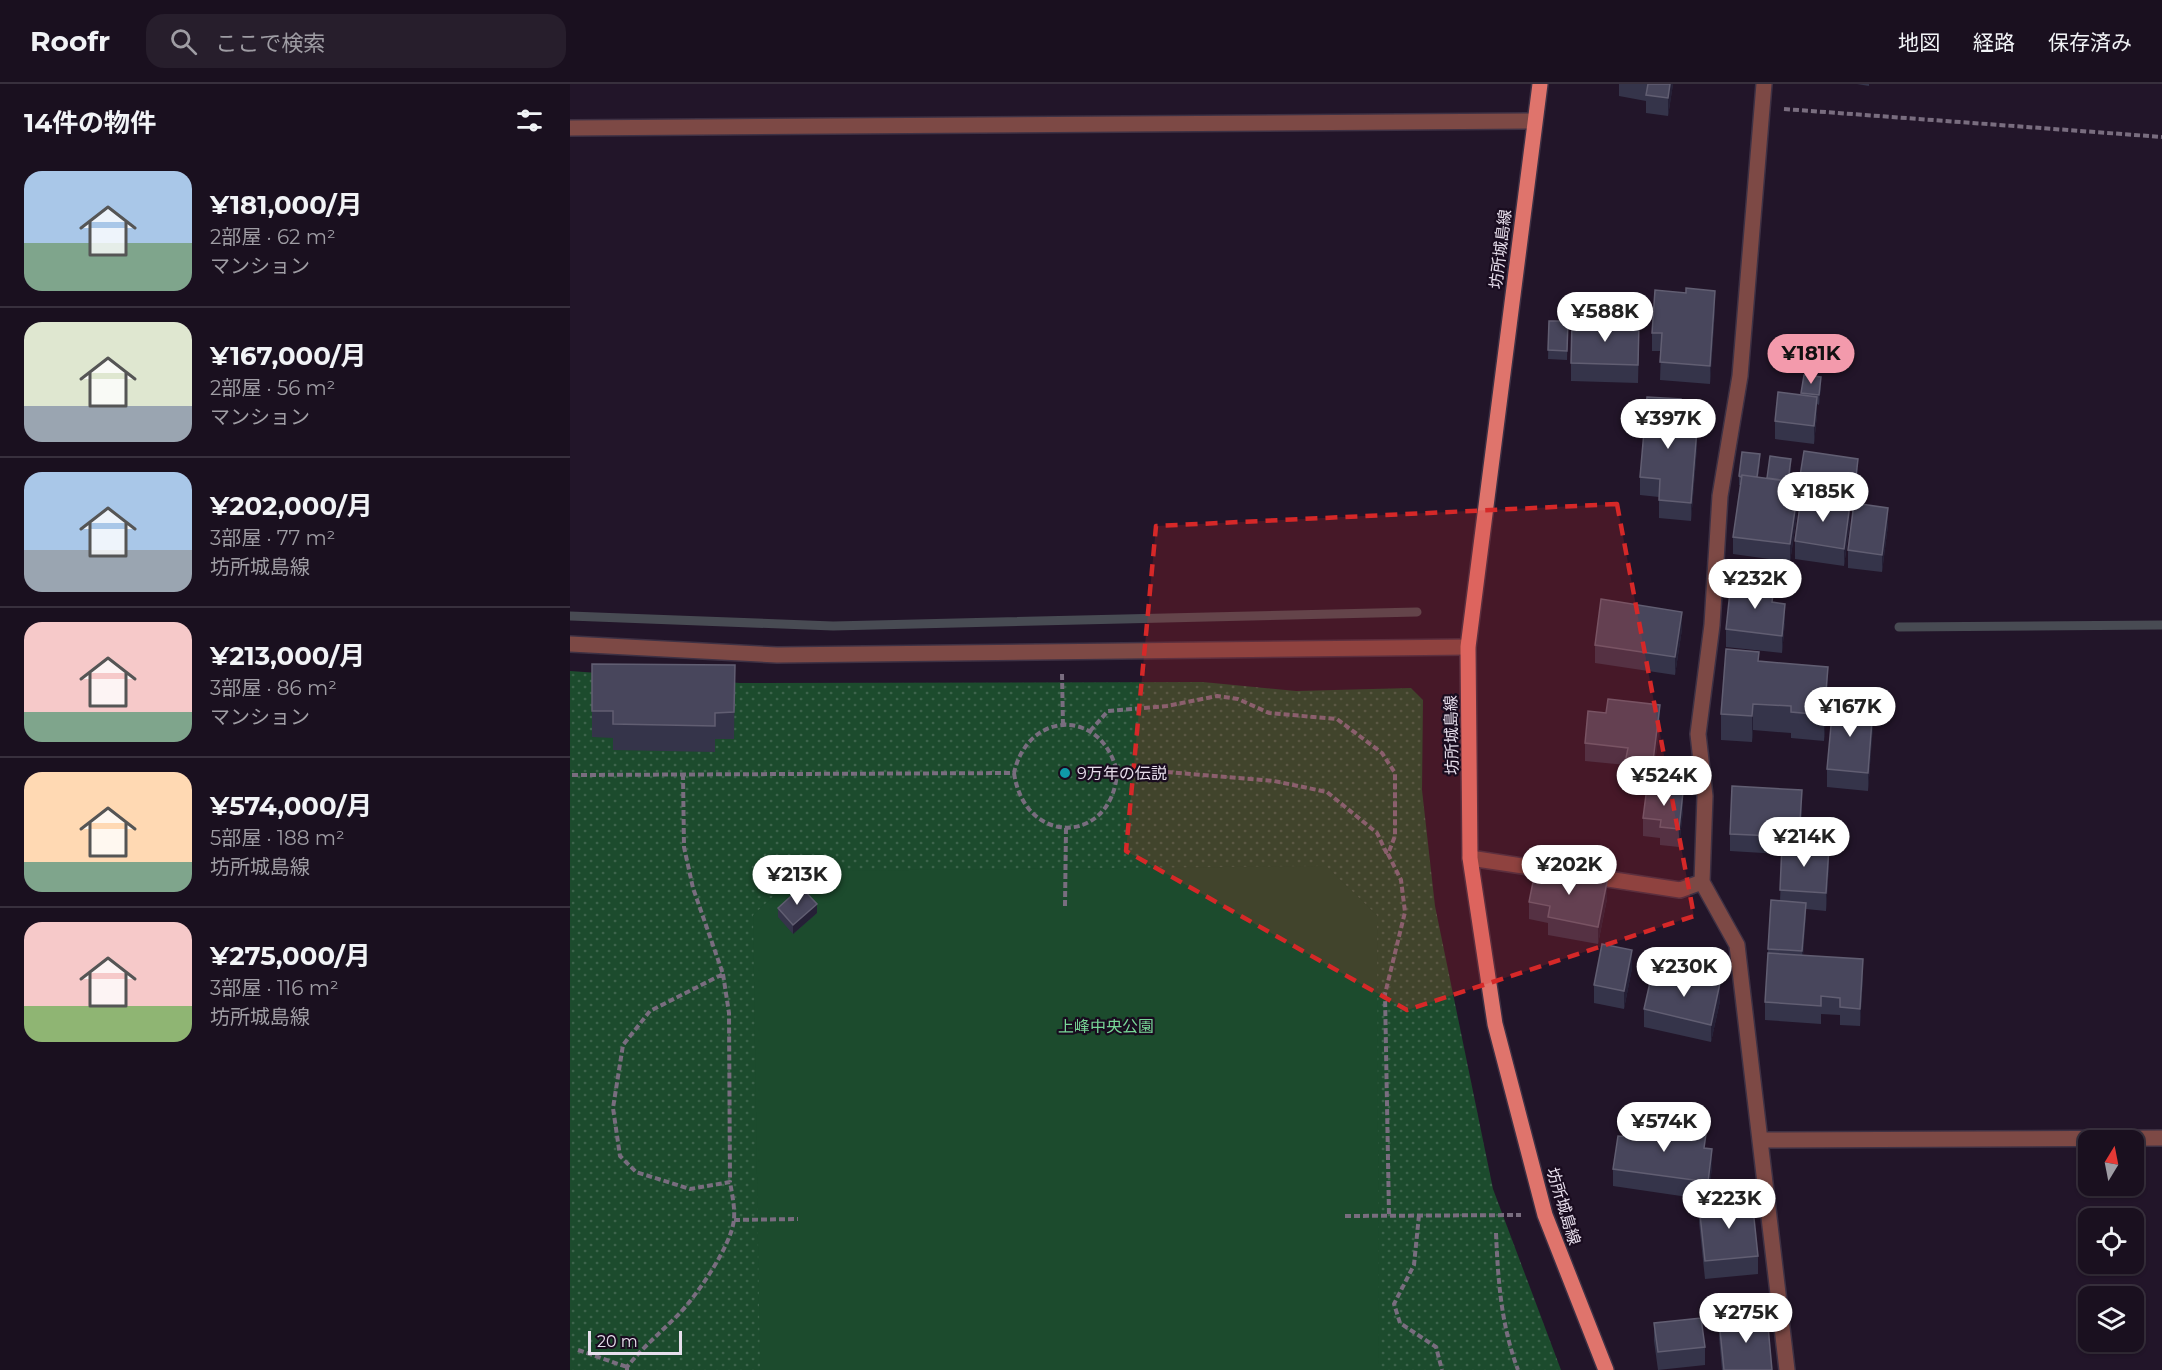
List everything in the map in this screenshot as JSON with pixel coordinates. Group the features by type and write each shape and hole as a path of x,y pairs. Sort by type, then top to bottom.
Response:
{"main road":[{"name":"坊所城島線","path":"1540,84 1468,647 1470,858 1495,1024 1545,1215 1590,1336 1606,1370"}],"street":[{"path":"1764,84 1760,107 1740,376 1720,496 1712,624 1698,734 1705,796 1702,882 1737,945 1787,1370"},
{"path":"570,128 1534,121"},
{"path":"570,644 777,655 1468,647"},
{"path":"1470,858 1680,890 1702,882"},
{"path":"1760,1140 2162,1138"}],"path":[{"path":"1760,107 2162,137"},
{"path":"1062,652 1063,725"},
{"path":"1090,731 1108,711 1167,706 1218,696 1238,699 1269,713 1336,719 1382,753 1395,773 1395,836 1388,854"},
{"path":"1063,725 1090,731 1103,740 1113,756 1117,772 1116,788 1109,804 1098,816 1082,825 1066,828 1049,825 1035,817 1024,806 1017,792 1014,773 1024,746 1035,735 1063,725"},
{"path":"1117,772 1142,770 1274,781 1327,792 1377,832 1401,880 1405,912 1385,994 1389,1215"},
{"path":"572,775 1014,773"},
{"path":"578,1350 627,1368 647,1343 679,1314 711,1270 726,1244 735,1220 730,1182 729,1013 723,974 693,888 684,847 683,775"},
{"path":"1065,906 1066,828"},
{"path":"723,974 650,1011 623,1045 613,1108 620,1156 636,1172 690,1190 730,1182"},
{"path":"1419,1215 1414,1265 1394,1304 1400,1323 1436,1347 1442,1370"},
{"path":"1345,1216 1545,1215"},
{"path":"735,1220 798,1219"},
{"path":"1496,1233 1499,1296 1507,1342 1518,1370"}],"highlighted area":[{"path":"1617,504 1694,916 1407,1010 1126,851 1156,526"}],"green space":[{"name":"上峰中央公園","path":"570,671 740,683 1203,682 1296,691 1411,688 1423,700 1422,790 1435,906 1493,1189 1561,1370 570,1370"},
{"path":"1326,866 1377,915 1379,1370 760,1370 753,915 801,871"}],"building":[{"path":"1648,84 1670,84 1668,98 1646,95"},
{"path":"1686,288 1715,291 1710,366 1660,362 1662,333 1652,333 1655,290 1686,293"},
{"path":"1549,321 1568,321 1567,351 1548,350"},
{"path":"1572,322 1639,323 1638,365 1571,363"},
{"path":"1804,375 1821,377 1819,395 1801,393"},
{"path":"1778,392 1817,397 1814,426 1775,421"},
{"path":"1647,397 1681,399 1678,428 1697,429 1691,503 1659,500 1660,479 1640,477"},
{"path":"1804,451 1858,459 1855,485 1800,476"},
{"path":"1742,452 1760,454 1757,477 1739,476"},
{"path":"1770,456 1791,459 1788,481 1767,478"},
{"path":"1742,475 1799,483 1790,544 1733,537"},
{"path":"1801,498 1850,504 1844,549 1795,541"},
{"path":"1854,503 1888,508 1882,555 1848,550"},
{"path":"1731,582 1774,587 1772,602 1785,604 1782,636 1726,629"},
{"path":"1601,599 1682,612 1675,657 1595,645"},
{"path":"1726,649 1759,652 1758,661 1828,667 1824,715 1791,712 1791,706 1753,704 1752,716 1721,714"},
{"path":"592,664 735,665 734,712 715,713 715,726 613,724 613,711 592,711"},
{"path":"1608,699 1660,705 1653,761 1626,758 1628,748 1585,743 1588,711 1606,713"},
{"path":"1833,704 1873,707 1868,773 1827,769"},
{"path":"1732,786 1802,790 1799,837 1730,834"},
{"path":"1647,787 1683,792 1679,829 1660,827 1661,820 1643,818"},
{"path":"1782,844 1829,847 1826,893 1780,890"},
{"path":"1536,867 1607,882 1598,927 1548,917 1550,906 1529,902"},
{"path":"801,887 817,904 793,925 778,908"},
{"path":"1771,900 1806,903 1802,951 1768,949"},
{"path":"1602,944 1632,950 1624,991 1594,985"},
{"path":"1768,953 1863,959 1860,1009 1840,1007 1840,998 1821,996 1821,1006 1765,1002"},
{"path":"1673,972 1720,983 1711,1025 1644,1009 1651,978 1670,983"},
{"path":"1634,1119 1662,1124 1660,1135 1673,1137 1674,1129 1706,1134 1704,1148 1712,1149 1708,1182 1613,1169 1618,1136 1631,1137"},
{"path":"1752,1199 1758,1256 1705,1261 1699,1205"},
{"path":"1767,1315 1772,1370 1724,1370 1719,1320"},
{"path":"1701,1318 1705,1347 1658,1352 1654,1323"}],"waterway":[{"path":"570,616 833,626 1417,612"},
{"path":"1899,627 2162,625"}],"place":[{"name":"9万年の伝説","path":"1065,773"}]}
